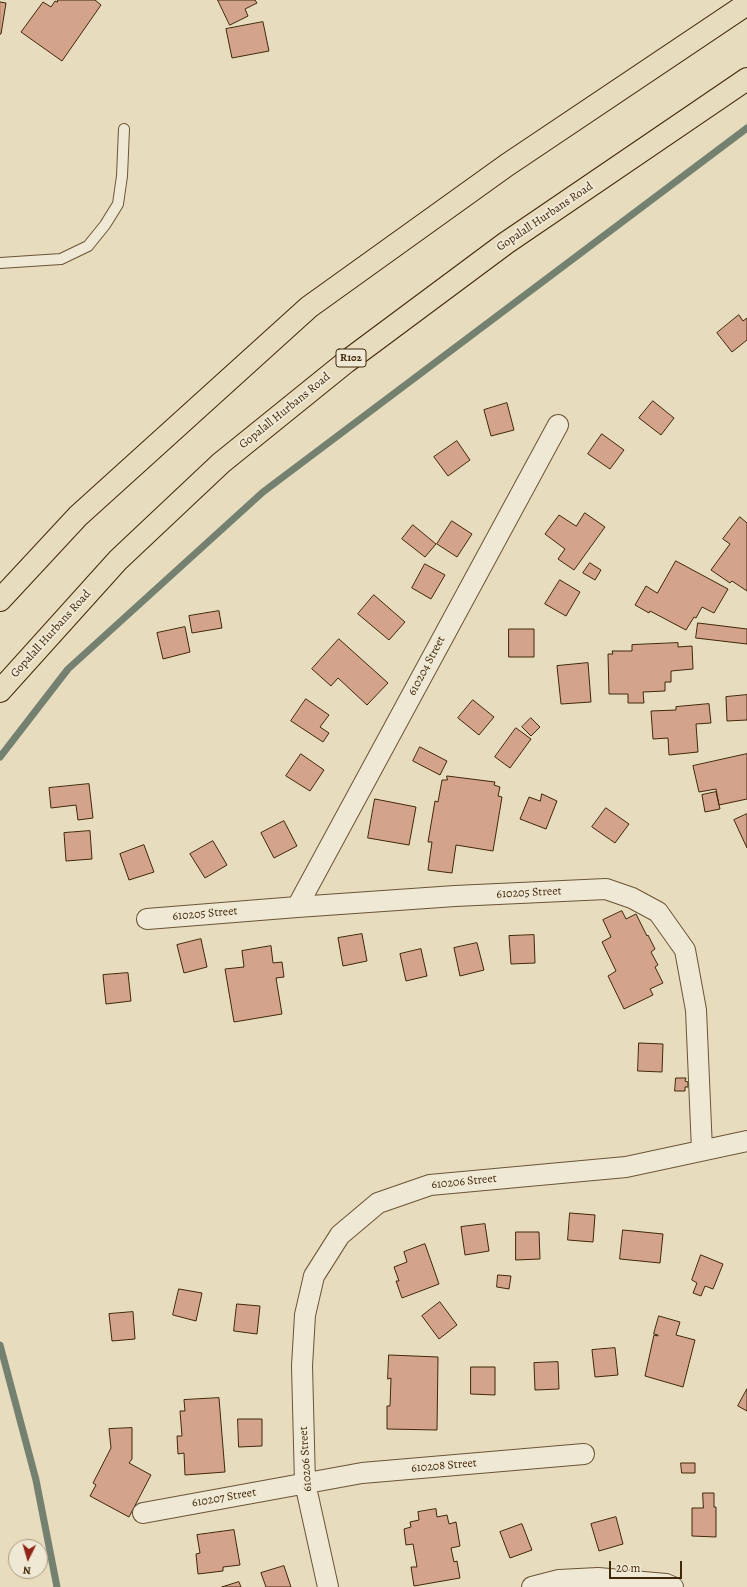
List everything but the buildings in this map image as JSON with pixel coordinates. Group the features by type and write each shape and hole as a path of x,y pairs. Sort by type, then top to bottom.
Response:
{"main road":[{"path":"0,600 78,516 309,307 507,165 747,4"},
{"name":"Gopalall Hurbans Road","path":"0,691 118,560 220,463 346,362 506,243 747,79"}],"street":[{"name":"610204 Street","path":"297,907 558,425"},
{"name":"610205 Street","path":"147,919 455,896 606,889 632,898 658,912 685,950 695,1003 702,1150"},
{"name":"610206 Street","path":"328,1587 305,1483 302,1366 304,1315 314,1276 340,1236 378,1203 430,1185 626,1167 747,1141"},
{"name":"610208 Street","path":"305,1483 362,1473 584,1454"},
{"name":"610207 Street","path":"143,1512 305,1483"},
{"path":"532,1587 559,1580 598,1578 666,1584 673,1587"}],"lane":[{"path":"0,263 62,259 88,246 105,225 118,204 122,176 124,129"}],"waterway":[{"path":"0,757 68,669 263,492 747,128"},
{"path":"0,1345 36,1480 57,1587"}]}
